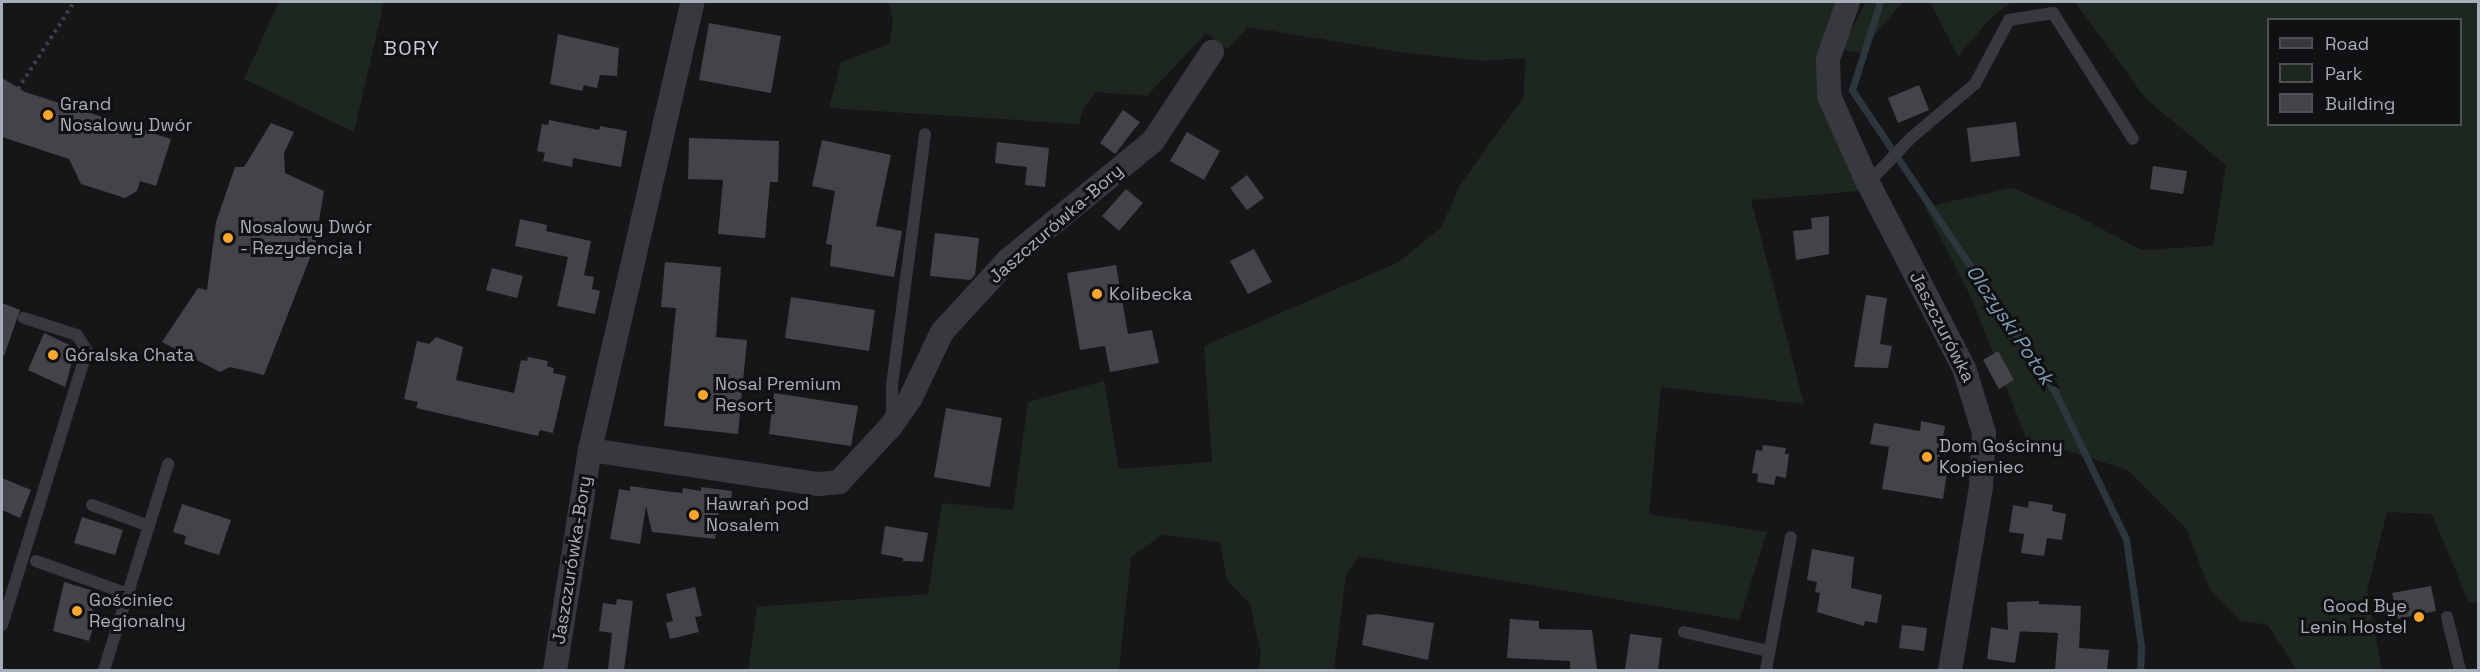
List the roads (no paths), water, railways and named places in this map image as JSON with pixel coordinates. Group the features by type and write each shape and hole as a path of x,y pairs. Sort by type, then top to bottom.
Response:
{"street":[{"name":"Jaszczurówka-Bory","path":"555,670 590,450 693,2"},
{"name":"Jaszczurówka","path":"1848,2 1828,59 1826,81 1839,123 1965,368 1982,416 1982,478 1950,670"},
{"name":"Jaszczurówka-Bory","path":"590,450 818,484 839,482 891,426 911,397 942,332 1007,261 1153,141 1212,52"}],"lane":[{"path":"1868,183 1911,138 1974,84 2009,20 2053,13 2133,139"},
{"path":"891,426 892,385 925,134"},
{"path":"2,625 87,351 77,335 24,318"},
{"path":"104,670 168,464"},
{"path":"92,505 149,526"},
{"path":"1766,670 1791,537"},
{"path":"36,561 128,594"},
{"path":"2447,617 2460,670"},
{"path":"1684,632 1768,651"}],"waterway":[{"name":"Olczyski Potok","path":"1880,2 1852,90 2056,394 2126,539 2141,646 2140,670"}],"place":[{"name":"Grand Nosalowy Dwór","path":"48,115"},
{"name":"Nosalowy Dwór - Rezydencja I","path":"228,238"},
{"name":"Kolibecka","path":"1097,294"},
{"name":"Góralska Chata","path":"53,355"},
{"name":"Nosal Premium Resort","path":"703,395"},
{"name":"Dom Gościnny Kopieniec","path":"1927,457"},
{"name":"Hawrań pod Nosalem","path":"694,515"},
{"name":"Gościniec Regionalny","path":"77,611"},
{"name":"Good Bye Lenin Hostel","path":"2419,617"}],"district":[{"name":"BORY","path":"412,48"}]}
